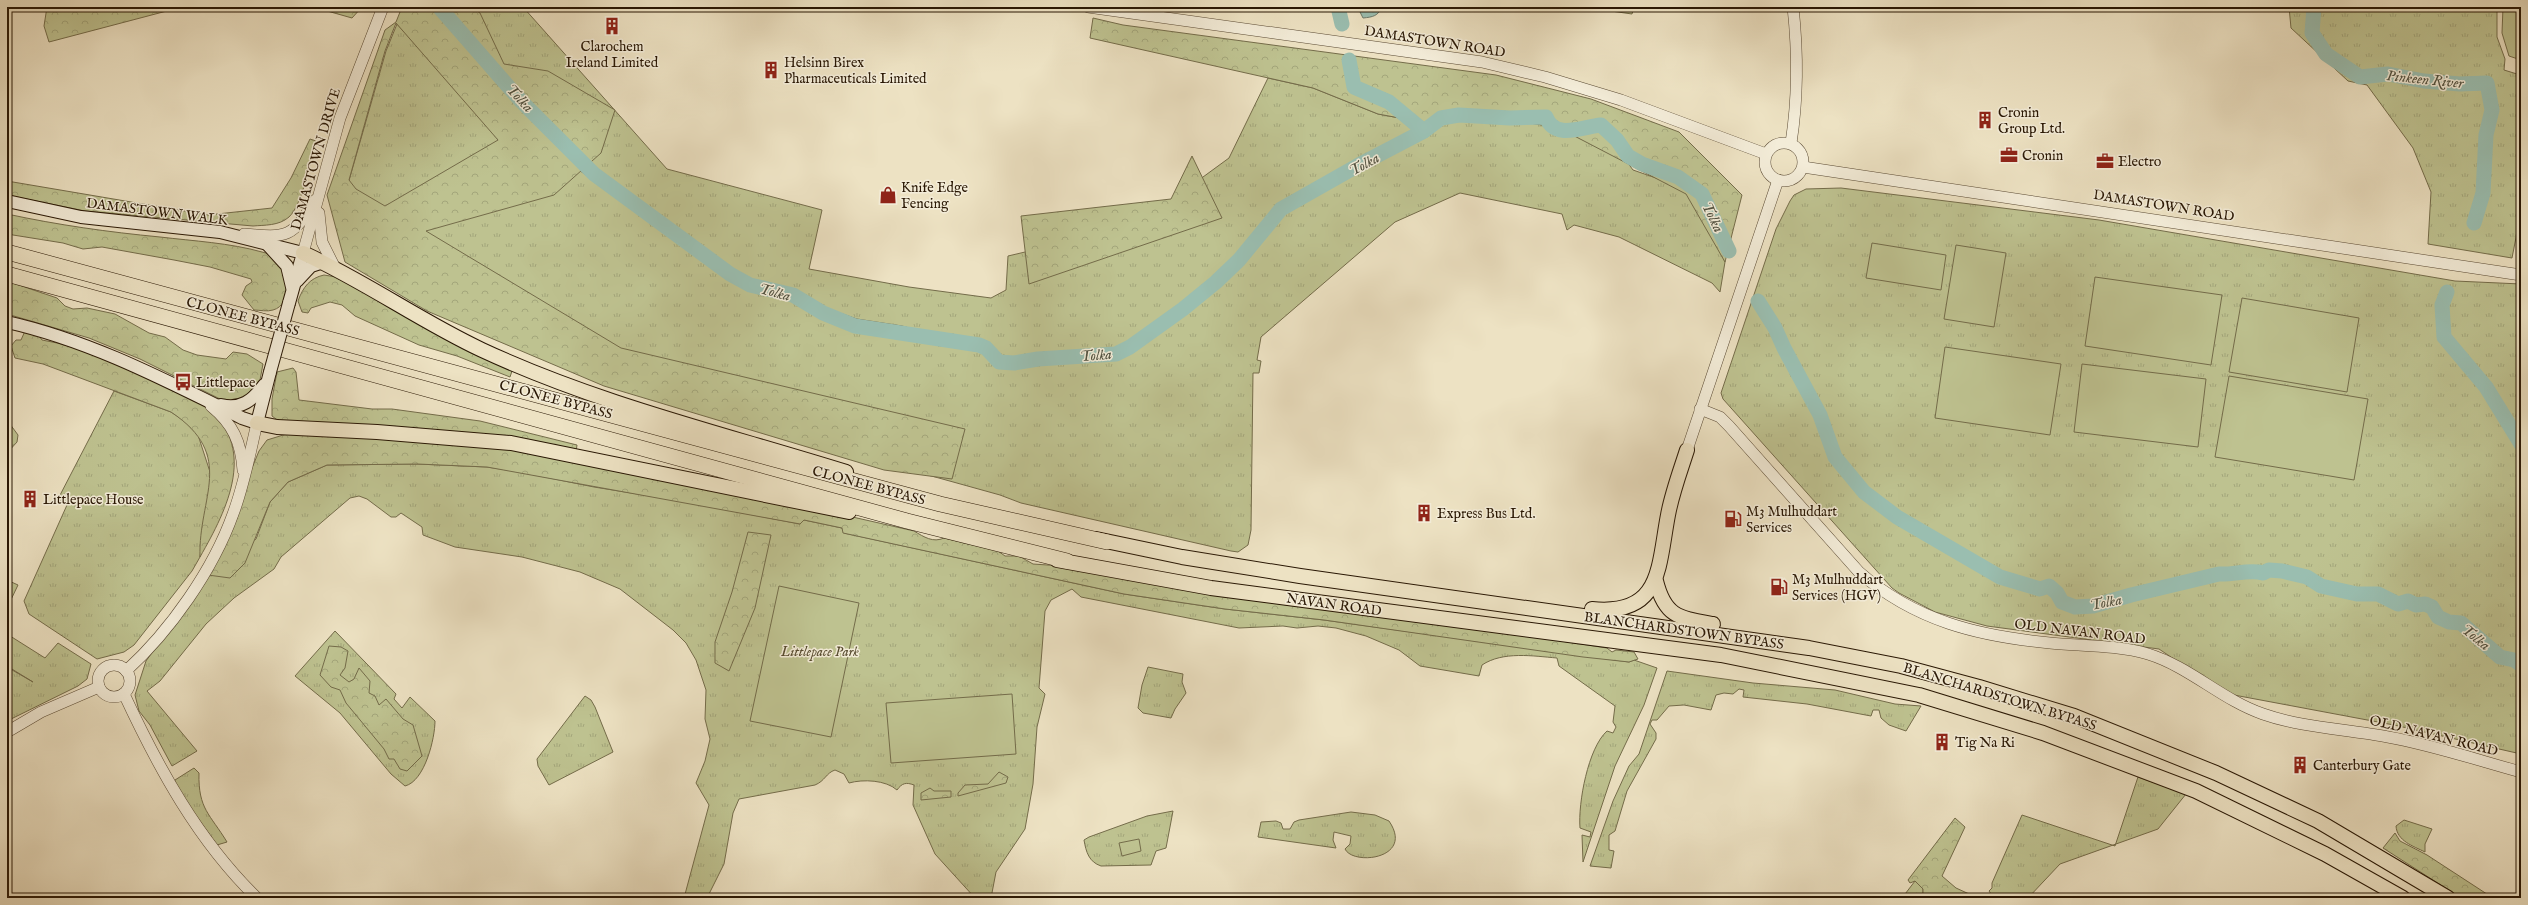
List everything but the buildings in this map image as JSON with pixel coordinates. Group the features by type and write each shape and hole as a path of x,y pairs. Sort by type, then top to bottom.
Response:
{"highway":[{"name":"CLONEE BYPASS","path":"7,252 455,371 940,504 1107,542"},
{"name":"NAVAN ROAD","path":"303,253 323,262 481,350 604,399 945,501 1107,542 1259,570 1516,607"},
{"name":"CLONEE BYPASS","path":"7,274 907,521 1067,561"},
{"name":"NAVAN ROAD","path":"257,423 277,427 377,432 511,443 831,508 1014,553 1067,561 1211,588 1603,639"},
{"path":"1687,450 1668,513 1656,581 1661,601 1668,609 1680,616 1904,662 1987,684 2047,707"},
{"path":"1516,607 1557,605 1604,610 1619,608 1642,600 1656,581"},
{"name":"BLANCHARDSTOWN BYPASS","path":"1516,607 1662,626 1809,648 1901,666 2047,707 2130,737 2263,794 2318,821 2448,898"},
{"name":"BLANCHARDSTOWN BYPASS","path":"1603,639 1721,655 1823,674 1918,695 2043,733 2196,791 2325,854 2403,898"}],"main road":[{"name":"DAMASTOWN WALK","path":"7,201 81,217 220,232 303,253"},
{"path":"266,243 287,266 293,289"},
{"path":"7,322 63,337 103,351 242,418 257,423 303,253"},
{"path":"293,289 304,272 311,266 323,262"},
{"path":"205,400 225,406 240,406 253,399 269,377"}],"street":[{"name":"DAMASTOWN DRIVE","path":"303,253 340,118 383,7"},
{"name":"DAMASTOWN ROAD","path":"1088,7 1482,62 1545,77 1621,100 1766,154"},
{"path":"1791,143 1795,118 1797,57 1793,7"},
{"path":"1781,142 1791,143 1801,152 1804,159 1803,167 1796,178 1789,181 1778,180 1767,170 1766,154 1774,145 1781,142"},
{"name":"DAMASTOWN ROAD","path":"1803,167 2521,275"},
{"path":"1687,450 1778,180"},
{"path":"220,232 268,236 287,234 300,224 321,189"},
{"path":"321,189 320,231 329,258 336,270"},
{"path":"205,400 224,416 236,435 241,446 244,481"},
{"name":"OLD NAVAN ROAD","path":"1700,409 1720,418 1730,426 1859,572 1882,592 1918,613 1941,622 2013,638 2147,654 2175,664 2230,700 2264,714 2396,738 2521,772"},
{"path":"126,671 150,648 209,566 233,514 244,481 257,423"},
{"path":"124,694 110,697 99,687 98,677 104,669 113,665 126,671 130,681 124,694 147,745 179,801 236,876 257,898"},
{"path":"7,732 41,712 99,687"}],"green space":[{"path":"47,7 182,7 49,42 44,26"},
{"path":"313,7 362,7 352,18"},
{"path":"402,7 471,7 480,13 504,64 548,71 615,110 601,153 554,195 426,231 621,348 965,429 952,479 884,470 604,386 427,311 345,262 327,195 385,30 396,22","holes":["396,23 498,140 385,206 356,189 349,180 385,51"]},
{"path":"450,7 523,7 667,169 822,210 809,269 909,287 991,298 1006,290 1008,256 1136,226 1229,158 1268,78 1313,88 1378,114 1405,119 1423,126 1369,153 1307,187 1274,208 1245,248 1181,305 1126,345 1112,351 1044,352 1016,360 1007,360 999,356 992,346 970,338 928,333 902,326 857,319 831,310 796,292 757,284 731,272 661,215 641,206 585,158"},
{"path":"1583,7 1634,7 1632,14"},
{"path":"2289,7 2497,7 2497,37 2505,59 2504,70 2517,74 2517,86 2521,87 2521,212 2512,258 2428,244 2431,192 2413,148 2367,85 2348,81 2291,28"},
{"path":"2503,7 2521,7 2521,51 2518,59 2509,56 2502,33"},
{"path":"1093,18 1123,25 1496,75 1591,99 1679,132 1742,195 1725,262 1686,194 1559,128 1453,110 1423,126 1405,119 1378,114 1313,88 1090,38"},
{"path":"397,24 519,158 572,165 732,280 746,287 788,296 844,327 970,345 983,350 992,359 1003,365 1051,359 1113,358 1170,324 1254,249 1283,210 1447,119 1461,117 1513,120 1545,119 1613,143 1633,170 1676,185 1702,206 1725,262 1720,292 1712,283 1619,237 1574,225 1567,230 1562,214 1460,193 1395,222 1261,337 1257,360 1261,361 1259,373 1253,373 1251,530 1248,545 1238,552 1231,551 1021,503 1000,495 784,435 340,212 386,51"},
{"path":"310,139 316,141 306,181 294,211 285,220 271,224 253,226 85,211 7,195 7,181 208,215 272,208 291,178"},
{"path":"1192,156 1222,218 1029,284 1021,216 1171,199"},
{"path":"1841,188 2099,220 2455,281 2521,284 2519,339 2521,350 2521,754 2394,725 2234,695 2214,686 2159,649 1987,626 1935,612 1892,588 1723,399 1721,393 1776,229 1790,201 1794,195 1806,189"},
{"path":"7,214 45,222 102,230 225,244 265,253 275,257 283,270 286,278 286,294 284,301 279,307 273,310 254,310 242,295 246,286 252,282 251,279 210,267 174,260 102,247 83,249 63,243 13,235 7,233"},
{"path":"1872,243 1946,255 1941,290 1866,278"},
{"path":"1956,245 2006,253 1994,327 1944,319"},
{"path":"324,275 342,278 506,363 512,371 510,377 457,356 419,345 355,316 342,305 330,302 311,308 308,313 302,312 298,301 302,291 315,278"},
{"path":"2095,277 2222,295 2211,365 2085,346"},
{"path":"7,281 57,298 65,306 73,309 87,308 115,314 149,333 165,337 183,350 197,355 226,359 233,352 247,354 263,364 260,380 241,401 222,400 140,359 89,338 7,314"},
{"path":"2242,298 2359,318 2347,392 2229,372"},
{"path":"25,331 37,333 42,340 72,347 99,356 185,394 203,404 220,421 230,439 234,458 233,478 228,498 220,518 200,557 201,535 210,478 209,461 203,445 191,428 171,412 43,364 15,358 11,346 16,340 21,340"},
{"path":"1945,347 2061,364 2050,435 1935,418"},
{"path":"2082,364 2206,379 2198,447 2074,432"},
{"path":"293,368 296,372 299,400 372,409 392,409 480,421 577,445 576,452 280,422 272,416 272,399 277,372"},
{"path":"2229,376 2368,399 2354,480 2215,457"},
{"path":"114,391 171,412 183,420 198,435 211,475 200,557 192,571 134,645 124,652 97,659 29,614 24,601 67,505 58,499"},
{"path":"7,420 18,435 17,442 7,453"},
{"path":"293,432 514,449 822,510 914,531 932,540 944,538 998,551 1005,556 1019,556 1033,564 1062,566 1184,590 1287,605 1435,622 1446,626 1477,628 1607,648 1612,652 1616,650 1634,652 1638,659 1629,662 1583,657 1324,620 1225,609 1124,594 843,533 842,528 804,520 800,524 487,467 417,464 327,465 288,482 270,502 245,563 230,578 208,575 259,451 267,440"},
{"name":"Littlepace Park","path":"417,464 487,467 675,500 800,524 804,520 842,528 844,533 1124,594 1225,609 1324,620 1629,662 1634,660 1657,668 1644,705 1615,766 1583,862 1582,835 1590,837 1591,832 1580,828 1581,805 1586,776 1594,750 1600,739 1607,731 1613,733 1616,727 1613,722 1615,706 1559,666 1557,658 1538,656 1509,656 1499,658 1482,665 1479,676 1420,666 1399,650 1366,636 1336,628 1318,626 1297,628 1283,626 1239,628 1081,597 1072,589 1051,600 1045,611 1039,688 1045,694 1037,727 1033,784 1025,829 996,872 991,898 975,898 935,854 913,805 914,785 904,784 897,790 881,782 861,781 849,783 844,774 835,770 815,785 739,799 733,813 724,864 707,898 684,898 709,805 696,783 705,761 710,739 705,719 706,690 696,660 686,643 673,630 620,589 580,572 522,557 455,547 423,535 422,527 401,513 396,517 391,517 367,499 359,496 350,498 281,557 274,569 234,598 206,624 160,681 147,691 197,751 172,766 150,725 139,711 135,695 146,661 208,575 256,539 270,502 288,482 327,465"},
{"path":"748,532 771,535 755,608 729,671 715,663 715,642 732,592"},
{"path":"7,580 18,585 7,608"},
{"path":"779,586 859,603 831,737 750,721"},
{"path":"335,631 396,694 394,699 402,708 410,697 435,721 435,728 428,758 418,776 405,786 391,774 340,713 295,676"},
{"path":"7,634 45,658 58,643 91,664 87,679 78,686 7,721 7,667 33,682 7,666"},
{"path":"329,646 341,647 348,651 345,668 340,675 349,682 354,679 359,668 370,681 369,693 375,696 379,705 386,699 403,719 413,725 422,756 407,771 400,769 394,759 389,759 384,749 346,703 340,690 331,687 320,675"},
{"path":"1148,667 1183,674 1182,682 1186,693 1175,709 1171,718 1143,713 1138,708 1142,685"},
{"path":"1667,671 1753,683 1835,690 1895,704 1921,706 1906,731 1889,725 1881,718 1879,710 1873,710 1871,716 1807,704 1743,697 1744,690 1739,689 1733,694 1724,693 1716,695 1711,710 1684,705 1669,706 1657,720 1652,720 1650,724 1656,733 1656,739 1627,791 1615,831 1609,835 1609,850 1614,851 1611,868 1590,866 1613,801 1629,766 1639,754"},
{"path":"1012,694 1016,754 891,763 886,703"},
{"path":"585,696 591,700 595,707 613,752 549,785 538,766 537,759"},
{"path":"194,768 199,773 199,785 206,810 227,842 217,845 174,785 175,780"},
{"path":"999,772 1008,777 1006,783 958,796 958,793 965,785 988,784"},
{"path":"2138,777 2186,794 2158,829 2116,844"},
{"path":"930,788 934,791 951,791 951,797 921,800 921,793"},
{"path":"1173,811 1166,848 1156,851 1151,865 1101,866 1094,862 1089,856 1084,840 1089,837 1147,816"},
{"path":"1351,812 1375,815 1389,821 1395,834 1394,844 1389,851 1380,856 1369,858 1350,854 1345,849 1350,844 1351,836 1334,832 1333,840 1336,848 1258,837 1261,822 1276,821 1281,823 1283,829 1290,829 1294,822 1299,820"},
{"path":"2022,815 2113,845 2060,864 2028,898 1994,898 1989,891 1992,888 1992,883"},
{"path":"1955,818 1965,827 1942,876 1956,888 1978,898 1923,898 1923,889 1915,881 1910,883 1908,880"},
{"path":"2404,820 2432,829 2425,844 2425,852 2406,842 2399,836 2396,826"},
{"path":"2395,833 2400,841 2427,855 2493,898 2461,898 2383,848"},
{"path":"1139,839 1141,851 1122,856 1119,843"},
{"path":"1915,881 1923,889 1923,898 1916,893 1911,898 1902,898"}],"water":[{"path":"1360,7 1382,7 1375,16 1363,18 1360,12"}],"waterway":[{"name":"Tolka","path":"439,7 521,101 594,174 730,274 750,285 793,295 823,313 855,326 979,345 986,348 999,362 1014,363 1038,359 1116,354 1130,347 1183,309 1216,282 1239,260 1281,209 1357,166 1424,131 1441,118 1459,115 1510,118 1546,117 1550,124 1562,130 1601,125 1617,140 1628,156 1642,164 1678,177 1702,194 1729,251"},
{"name":"Pinkeen River","path":"1338,7 1342,24"},
{"name":"Pinkeen River","path":"2314,7 2312,33 2326,54 2360,77 2388,74 2424,81 2460,84 2487,83 2492,110 2486,135 2483,193 2474,223"},
{"name":"Pinkeen River","path":"1349,60 1354,87 1389,102 1424,131"},
{"name":"Tolka","path":"1366,154 1369,159"},
{"name":"Pinkeen River","path":"2447,292 2442,305 2444,337 2486,387 2521,444"},
{"name":"Tolka","path":"1758,301 1775,328 1820,415 1835,457 1864,492 1897,517 2000,577 2040,589 2049,586 2057,593 2062,602 2075,607 2093,606 2131,595 2219,574 2247,572 2263,573 2269,570 2282,571 2307,577 2321,586 2357,594 2378,594 2398,604 2408,601 2416,605 2425,604 2432,607 2438,617 2449,622 2461,623 2500,657 2514,660 2521,665"}],"place":[{"name":"Clarochem Ireland Limited","path":"612,26"},
{"name":"Helsinn Birex Pharmaceuticals Limited","path":"771,70"},
{"name":"Cronin Group Ltd.","path":"1985,120"},
{"name":"Cronin","path":"2009,155"},
{"name":"Electro","path":"2105,161"},
{"name":"Knife Edge Fencing","path":"888,195"},
{"name":"Littlepace","path":"183,382"},
{"name":"Littlepace House","path":"30,499"},
{"name":"Express Bus Ltd.","path":"1424,513"},
{"name":"M3 Mulhuddart Services","path":"1733,519"},
{"name":"M3 Mulhuddart Services (HGV)","path":"1779,587"},
{"name":"Tig Na Ri","path":"1942,742"},
{"name":"Canterbury Gate","path":"2300,765"}]}
